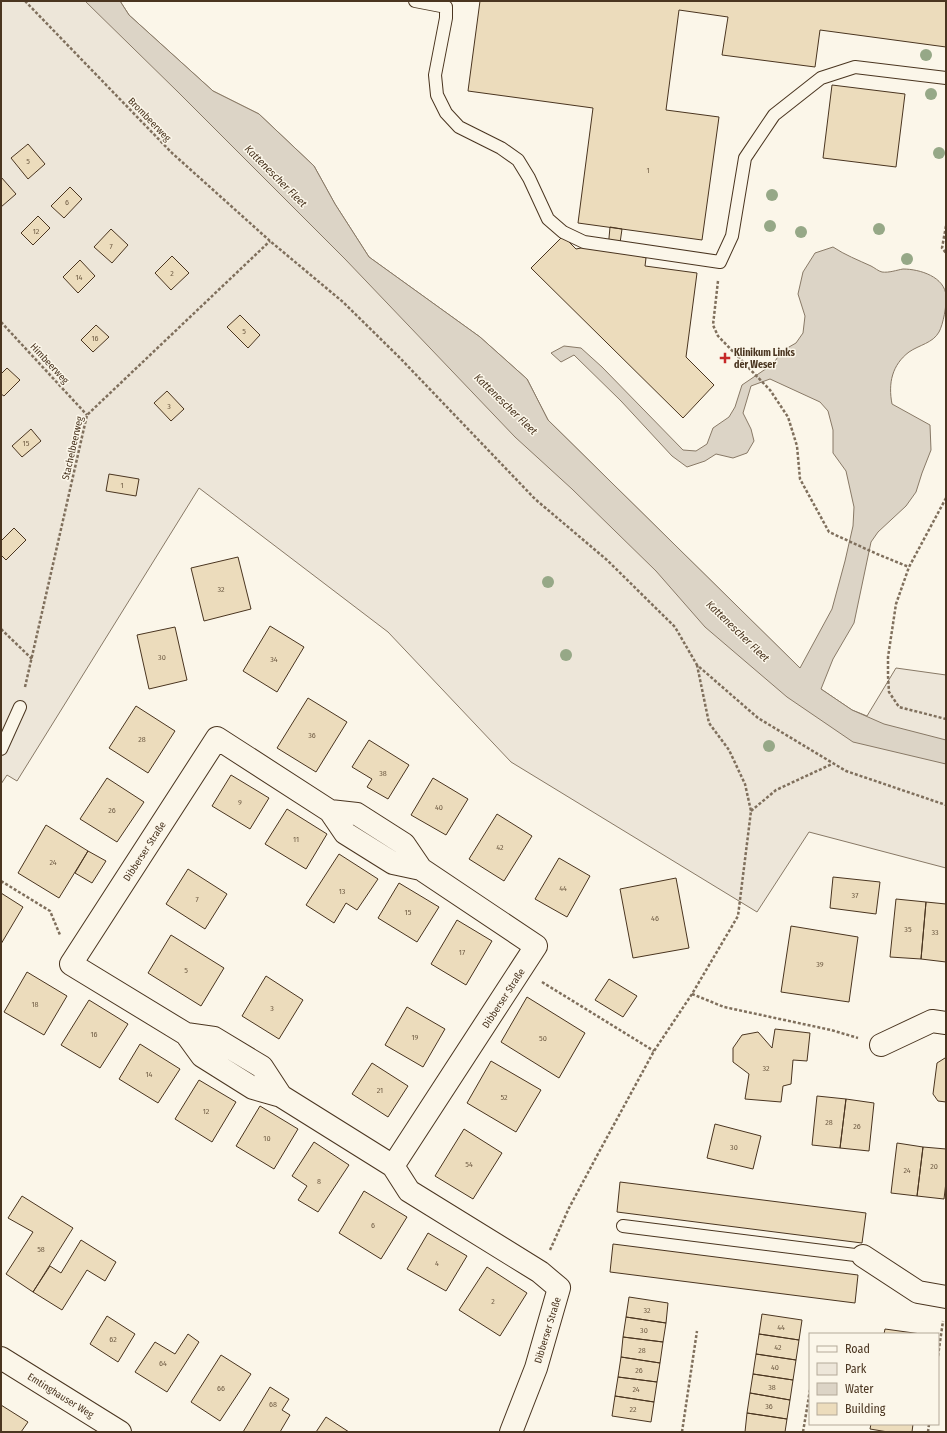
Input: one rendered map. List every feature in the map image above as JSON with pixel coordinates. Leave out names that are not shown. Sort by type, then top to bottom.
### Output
[{"type":"street","name":"Dibberser Straße","points":[[393,1166],[536,946],[421,869],[404,844],[357,814],[330,811],[217,738],[71,964],[186,1034],[214,1038],[262,1067],[280,1096],[393,1166],[409,1191],[540,1272],[559,1288],[536,1368],[511,1432]]},
{"type":"street","points":[[881,1045],[932,1021],[946,1023]]},
{"type":"street","points":[[863,1256],[918,1292],[946,1297]]},
{"type":"street","name":"Emtinghauser Weg","points":[[1,1358],[120,1432]]},
{"type":"lane","points":[[415,1],[446,7],[446,18],[435,75],[437,95],[446,113],[459,127],[501,148],[518,160],[529,178],[548,219],[563,232],[584,242],[720,262],[732,236],[745,158],[774,115],[821,78],[856,67],[946,78]]},
{"type":"lane","points":[[1,749],[20,707]]},
{"type":"lane","points":[[623,1226],[863,1256]]},
{"type":"path","name":"Brombeerweg","points":[[25,1],[172,154],[270,241],[343,302],[400,358],[535,499],[607,560],[675,627],[697,665]]},
{"type":"path","points":[[946,226],[942,248],[946,253]]},
{"type":"path","name":"Stachelbeerweg","points":[[20,707],[87,415],[270,241]]},
{"type":"path","points":[[720,262],[713,325],[718,336],[770,390],[788,416],[797,446],[800,479],[828,532],[909,568]]},
{"type":"path","name":"Himbeerweg","points":[[1,322],[87,415]]},
{"type":"path","points":[[946,498],[909,568],[896,604],[888,657],[889,692],[899,707],[946,719]]},
{"type":"path","points":[[1,629],[32,660]]},
{"type":"path","points":[[697,665],[758,718],[846,771],[946,805]]},
{"type":"path","points":[[540,1272],[569,1208],[654,1051],[692,994],[738,916],[751,811],[745,784],[729,750],[709,723],[697,665]]},
{"type":"path","points":[[751,811],[776,790],[832,763]]},
{"type":"path","points":[[1,881],[50,912],[71,964]]},
{"type":"path","points":[[521,970],[654,1051]]},
{"type":"path","points":[[692,994],[724,1007],[831,1030],[881,1045]]},
{"type":"path","points":[[939,1349],[946,1297]]},
{"type":"path","points":[[682,1432],[697,1331]]},
{"type":"path","points":[[803,1432],[809,1396]]},
{"type":"green space","points":[[1,1],[120,1],[129,15],[213,91],[259,114],[314,166],[335,204],[369,257],[480,337],[527,379],[548,420],[821,689],[852,710],[867,716],[896,668],[946,675],[946,868],[809,832],[757,912],[511,762],[388,632],[199,488],[17,781],[7,775],[1,784]]},
{"type":"water","name":"Kattenescher Fleet","points":[[85,1],[120,1],[129,15],[213,91],[259,114],[314,166],[335,204],[369,257],[480,337],[527,379],[548,420],[800,668],[832,609],[853,526],[854,507],[846,471],[833,453],[833,430],[828,411],[820,402],[770,379],[751,386],[743,413],[751,429],[754,441],[747,453],[733,458],[716,454],[705,461],[687,467],[672,456],[621,401],[574,355],[561,362],[551,353],[564,346],[581,348],[602,367],[683,450],[696,451],[707,444],[713,428],[729,417],[735,407],[742,385],[773,364],[782,351],[796,343],[803,333],[805,316],[798,294],[803,272],[815,253],[833,247],[882,272],[910,269],[930,275],[936,279],[945,289],[946,296],[943,320],[939,332],[933,339],[909,352],[903,357],[895,369],[891,382],[892,404],[930,425],[931,450],[916,492],[906,506],[878,532],[871,542],[854,623],[833,659],[821,689],[852,710],[884,724],[946,740],[946,764],[853,742],[787,697],[705,627],[656,571],[572,489],[515,437],[345,259]]},
{"type":"building","points":[[480,1],[946,1],[946,47],[820,30],[815,67],[722,55],[728,17],[679,10],[666,110],[719,117],[702,240],[578,223],[593,108],[468,91]]},
{"type":"building","points":[[832,85],[905,94],[896,167],[823,158]]},
{"type":"building","points":[[28,144],[45,164],[28,179],[11,158]]},
{"type":"building","points":[[1,177],[16,194],[1,207]]},
{"type":"building","points":[[70,187],[82,199],[64,218],[51,206]]},
{"type":"building","points":[[38,216],[50,228],[33,245],[21,233]]},
{"type":"building","points":[[610,227],[622,229],[619,250],[608,249]]},
{"type":"building","points":[[111,229],[128,245],[112,263],[94,247]]},
{"type":"building","points":[[563,236],[576,249],[586,247],[631,253],[646,258],[645,266],[697,273],[686,357],[714,385],[683,418],[531,268]]},
{"type":"building","points":[[172,256],[189,273],[171,290],[155,273]]},
{"type":"building","points":[[80,260],[95,276],[78,293],[63,277]]},
{"type":"building","points":[[240,315],[260,335],[248,348],[227,327]]},
{"type":"building","points":[[96,325],[109,337],[93,352],[81,340]]},
{"type":"building","points":[[7,368],[20,380],[4,396],[1,394],[1,374]]},
{"type":"building","points":[[167,391],[184,409],[171,421],[154,403]]},
{"type":"building","points":[[31,429],[41,441],[22,457],[12,446]]},
{"type":"building","points":[[109,474],[139,479],[136,496],[106,491]]},
{"type":"building","points":[[14,528],[26,540],[6,560],[1,555],[1,541]]},
{"type":"building","points":[[238,557],[251,609],[204,621],[191,568]]},
{"type":"building","points":[[270,626],[304,647],[277,692],[243,671]]},
{"type":"building","points":[[175,627],[187,680],[149,689],[137,635]]},
{"type":"building","points":[[308,698],[347,722],[316,772],[277,748]]},
{"type":"building","points":[[136,706],[175,731],[148,773],[109,748]]},
{"type":"building","points":[[369,740],[409,765],[388,799],[367,787],[372,779],[352,767]]},
{"type":"building","points":[[231,775],[269,798],[250,829],[212,806]]},
{"type":"building","points":[[107,778],[144,802],[117,842],[80,819]]},
{"type":"building","points":[[433,778],[468,799],[446,835],[411,815]]},
{"type":"building","points":[[287,809],[327,834],[306,869],[265,844]]},
{"type":"building","points":[[497,814],[532,836],[504,881],[469,859]]},
{"type":"building","points":[[46,825],[88,851],[59,898],[18,873]]},
{"type":"building","points":[[88,851],[106,861],[92,883],[75,873]]},
{"type":"building","points":[[339,854],[378,879],[357,910],[346,903],[334,923],[306,905]]},
{"type":"building","points":[[559,858],[590,876],[567,917],[535,899]]},
{"type":"building","points":[[188,869],[227,894],[205,929],[166,904]]},
{"type":"building","points":[[833,877],[880,882],[876,914],[830,908]]},
{"type":"building","points":[[676,878],[689,948],[633,958],[620,889]]},
{"type":"building","points":[[399,883],[439,907],[417,942],[378,918]]},
{"type":"building","points":[[1,893],[23,907],[1,944]]},
{"type":"building","points":[[896,899],[926,902],[921,959],[890,957]]},
{"type":"building","points":[[926,902],[946,904],[946,962],[921,959]]},
{"type":"building","points":[[457,920],[492,941],[466,985],[431,964]]},
{"type":"building","points":[[791,926],[858,937],[849,1002],[781,992]]},
{"type":"building","points":[[171,935],[224,968],[201,1006],[148,973]]},
{"type":"building","points":[[27,972],[67,996],[44,1035],[4,1012]]},
{"type":"building","points":[[266,976],[303,1000],[279,1039],[242,1016]]},
{"type":"building","points":[[609,979],[637,996],[623,1017],[595,1000]]},
{"type":"building","points":[[527,997],[585,1033],[559,1078],[501,1042]]},
{"type":"building","points":[[89,1000],[128,1024],[100,1068],[61,1045]]},
{"type":"building","points":[[407,1007],[445,1029],[423,1067],[385,1045]]},
{"type":"building","points":[[775,1029],[810,1033],[807,1061],[793,1060],[791,1084],[783,1086],[781,1102],[745,1099],[749,1074],[733,1062],[733,1048],[742,1035],[758,1032],[772,1048]]},
{"type":"building","points":[[140,1044],[180,1069],[158,1103],[119,1079]]},
{"type":"building","points":[[945,1058],[946,1102],[938,1101],[933,1094],[937,1063]]},
{"type":"building","points":[[491,1061],[541,1090],[516,1132],[467,1103]]},
{"type":"building","points":[[372,1063],[408,1086],[388,1117],[352,1094]]},
{"type":"building","points":[[199,1080],[236,1102],[212,1142],[175,1119]]},
{"type":"building","points":[[817,1096],[846,1099],[840,1148],[812,1145]]},
{"type":"building","points":[[846,1099],[874,1103],[869,1151],[840,1148]]},
{"type":"building","points":[[260,1106],[298,1129],[274,1169],[236,1146]]},
{"type":"building","points":[[715,1124],[761,1136],[753,1169],[707,1158]]},
{"type":"building","points":[[464,1129],[502,1153],[473,1199],[435,1176]]},
{"type":"building","points":[[314,1142],[349,1165],[318,1212],[298,1200],[307,1186],[292,1176]]},
{"type":"building","points":[[897,1143],[923,1147],[917,1196],[891,1193]]},
{"type":"building","points":[[923,1147],[946,1149],[946,1182],[944,1199],[917,1196]]},
{"type":"building","points":[[620,1182],[866,1213],[862,1243],[617,1212]]},
{"type":"building","points":[[364,1191],[407,1217],[381,1259],[339,1233]]},
{"type":"building","points":[[22,1196],[73,1228],[33,1292],[6,1274],[33,1232],[8,1218]]},
{"type":"building","points":[[428,1233],[467,1256],[446,1291],[407,1269]]},
{"type":"building","points":[[81,1240],[116,1262],[105,1281],[87,1270],[62,1310],[33,1292],[50,1266],[61,1273]]},
{"type":"building","points":[[613,1244],[858,1275],[855,1303],[610,1272]]},
{"type":"building","points":[[487,1267],[527,1293],[500,1336],[459,1310]]},
{"type":"building","points":[[629,1297],[668,1303],[666,1323],[626,1317]]},
{"type":"building","points":[[762,1314],[802,1320],[799,1340],[759,1334]]},
{"type":"building","points":[[107,1316],[135,1334],[118,1362],[90,1344]]},
{"type":"building","points":[[626,1317],[666,1323],[663,1342],[623,1337]]},
{"type":"building","points":[[885,1329],[914,1333],[884,1333]]},
{"type":"building","points":[[188,1334],[199,1342],[167,1392],[135,1372],[155,1342],[175,1354]]},
{"type":"building","points":[[759,1334],[799,1340],[796,1360],[756,1354]]},
{"type":"building","points":[[623,1337],[663,1342],[660,1363],[621,1357]]},
{"type":"building","points":[[756,1354],[796,1360],[793,1380],[753,1374]]},
{"type":"building","points":[[221,1355],[251,1374],[220,1421],[191,1402]]},
{"type":"building","points":[[621,1357],[660,1363],[657,1382],[618,1377]]},
{"type":"building","points":[[753,1374],[793,1380],[790,1400],[750,1393]]},
{"type":"building","points":[[618,1377],[657,1382],[654,1402],[615,1396]]},
{"type":"building","points":[[270,1387],[289,1399],[282,1410],[290,1415],[280,1432],[243,1432]]},
{"type":"building","points":[[750,1393],[790,1400],[787,1419],[747,1413]]},
{"type":"building","points":[[615,1396],[654,1402],[651,1422],[612,1416]]},
{"type":"building","points":[[1,1405],[28,1422],[21,1432],[1,1432]]},
{"type":"building","points":[[747,1413],[787,1419],[785,1432],[745,1432]]},
{"type":"building","points":[[326,1417],[349,1432],[316,1432]]},
{"type":"building","points":[[871,1425],[913,1425],[912,1432],[888,1432],[870,1429]]},
{"type":"place","name":"Klinikum Links der Weser","points":[[725,358]]}]
